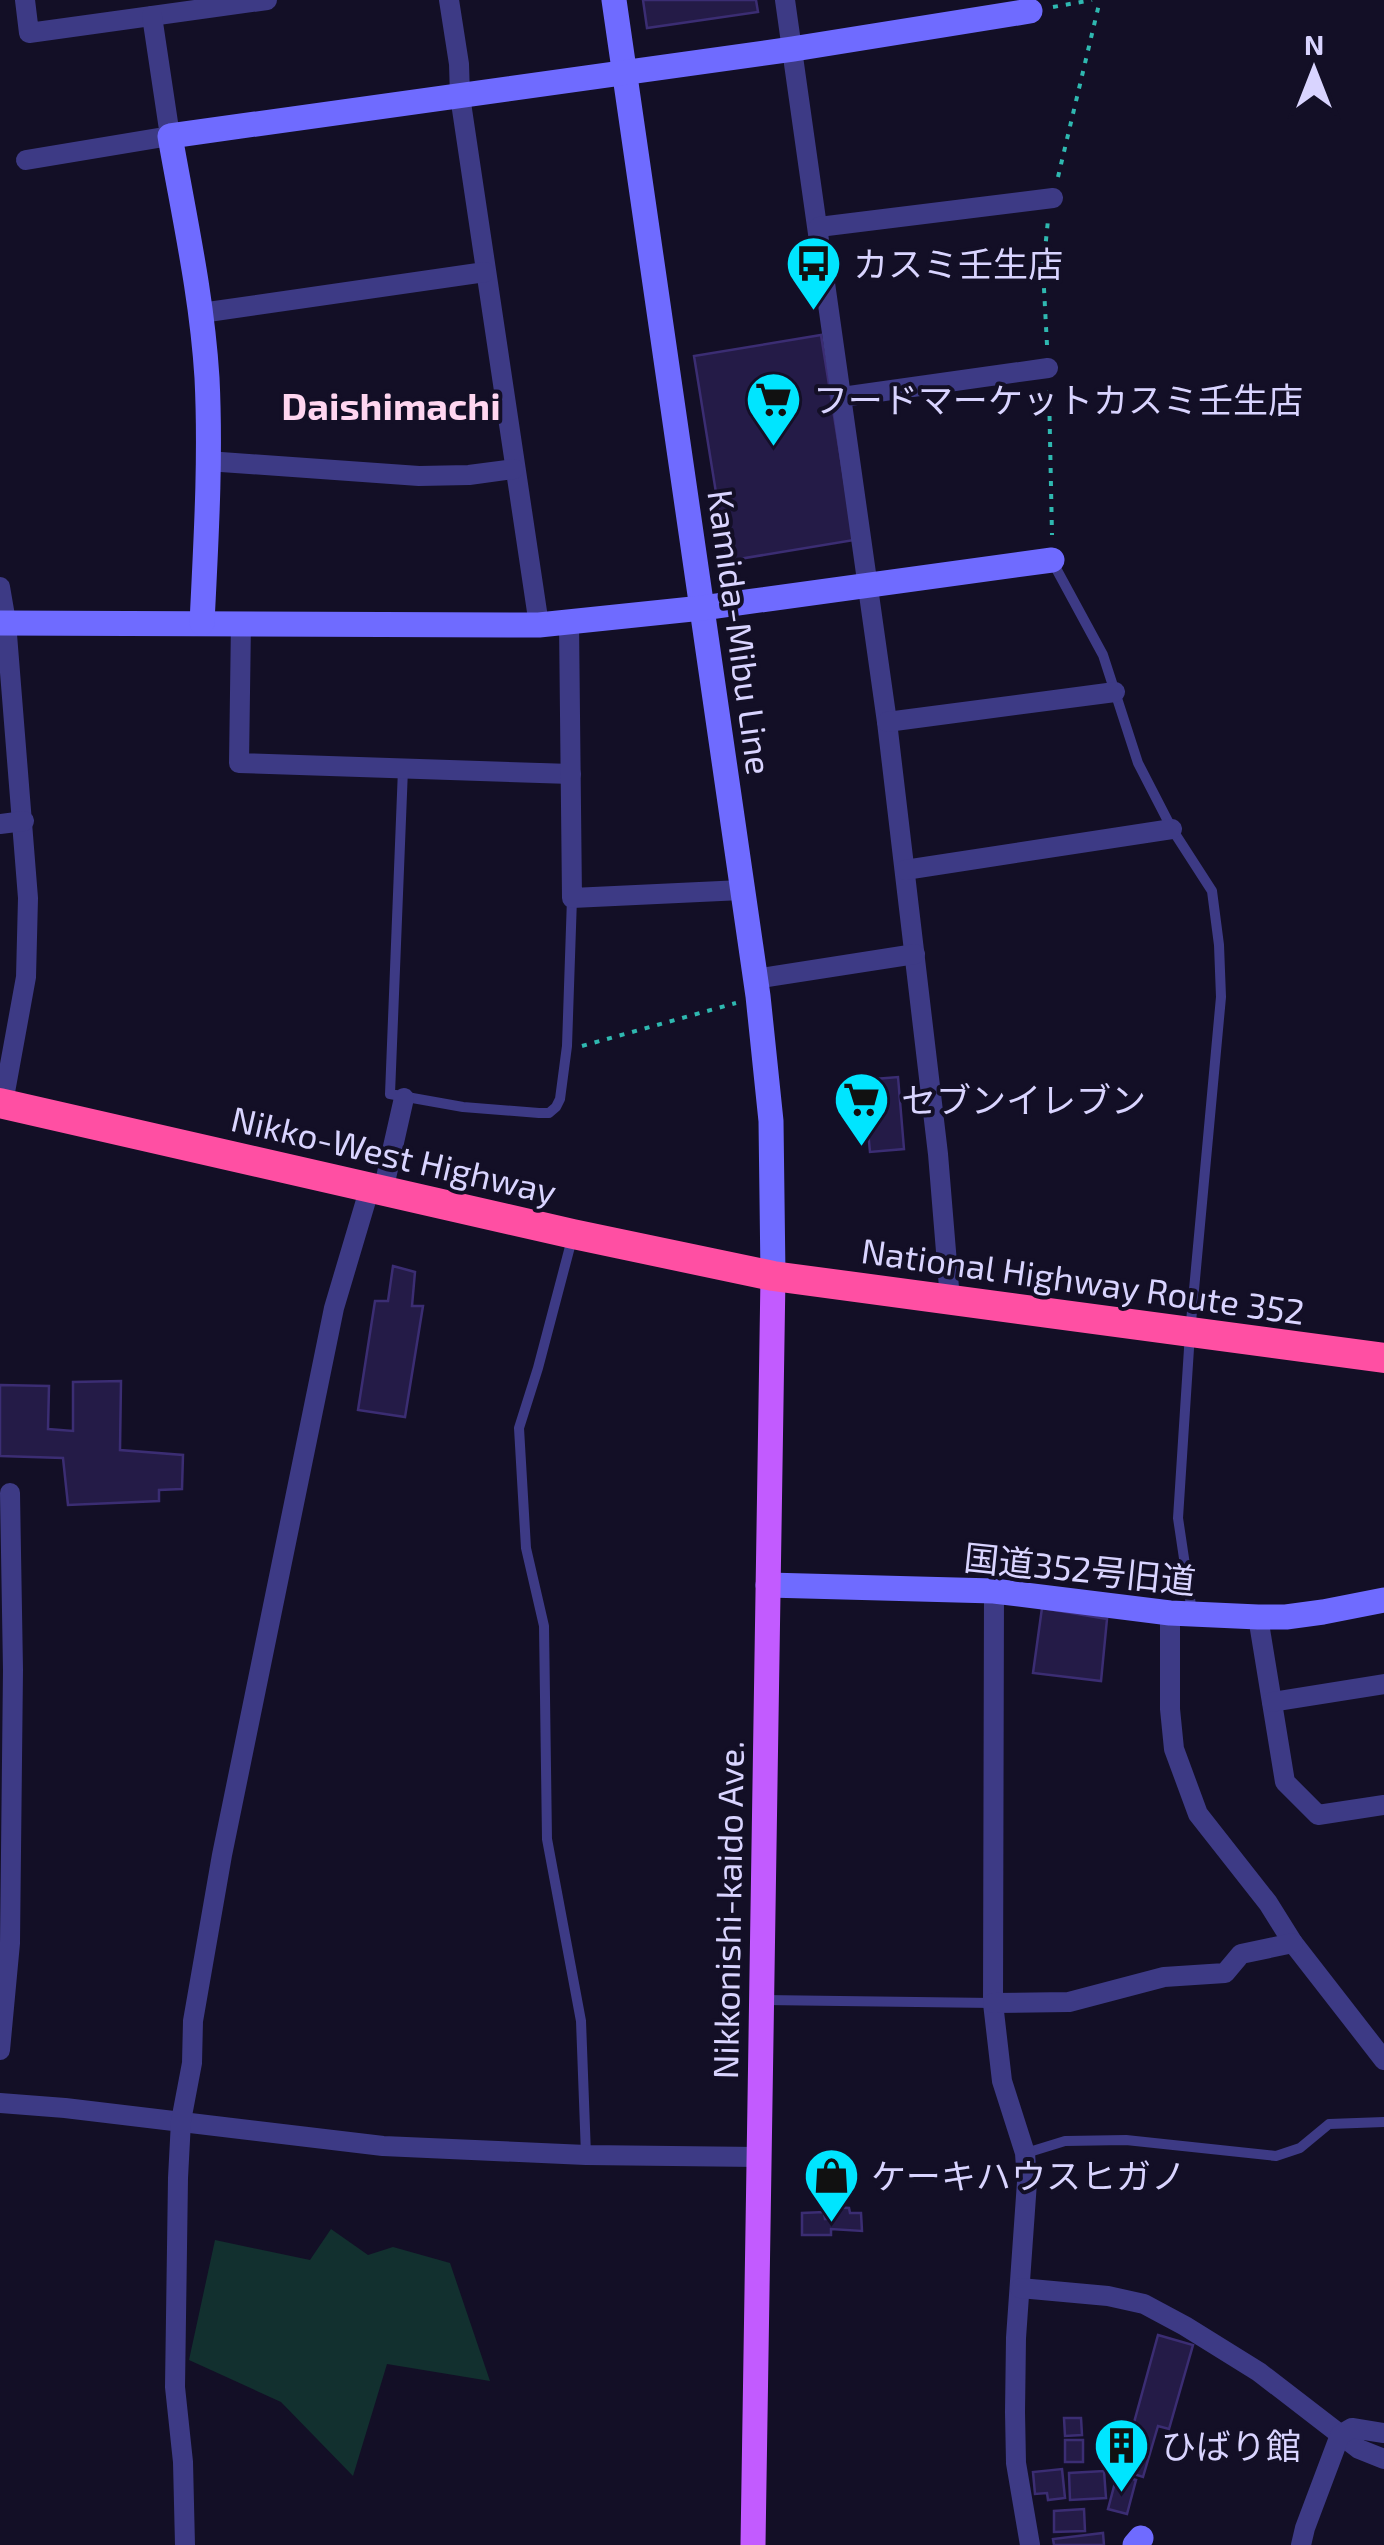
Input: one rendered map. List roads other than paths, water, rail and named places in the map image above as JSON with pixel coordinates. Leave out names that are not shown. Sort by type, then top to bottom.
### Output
[{"type":"highway","name":"Nikko-West Highway","points":[[2,1103],[772,1276]]},
{"type":"highway","name":"National Highway Route 352","points":[[772,1276],[1384,1358]]},
{"type":"main road","name":"Nikkonishi-kaido Ave.","points":[[753,2545],[772,1276]]},
{"type":"street","points":[[25,0],[30,33],[267,0]]},
{"type":"street","points":[[449,0],[539,625]]},
{"type":"street","name":"Kamida-Mibu Line","points":[[614,0],[757,988],[771,1121],[772,1276]]},
{"type":"street","points":[[785,0],[887,722],[938,1154],[950,1300]]},
{"type":"street","points":[[26,160],[170,136],[793,49],[1028,6]]},
{"type":"street","points":[[152,16],[201,313],[207,379],[202,622]]},
{"type":"street","points":[[818,227],[1053,198]]},
{"type":"street","points":[[201,313],[486,272]]},
{"type":"street","points":[[842,397],[1048,368]]},
{"type":"street","points":[[208,462],[418,476],[469,476],[514,469]]},
{"type":"street","points":[[3,622],[539,625],[702,608],[1052,560]]},
{"type":"street","points":[[0,586],[28,898],[26,977],[2,1103]]},
{"type":"street","points":[[241,622],[239,763],[570,774]]},
{"type":"street","points":[[570,622],[572,898],[742,890]]},
{"type":"street","points":[[887,722],[1115,692]]},
{"type":"street","points":[[0,824],[24,821]]},
{"type":"street","points":[[905,870],[1172,828]]},
{"type":"street","points":[[757,988],[915,954]]},
{"type":"street","points":[[185,2545],[183,2462],[175,2388],[178,2178],[193,2021],[222,1855],[334,1308],[377,1189],[404,1098]]},
{"type":"street","points":[[0,2050],[13,1670],[10,1493]]},
{"type":"street","name":"国道352号旧道","points":[[768,1586],[994,1591],[1181,1614],[1258,1617],[1323,1612],[1384,1600]]},
{"type":"street","points":[[994,1591],[993,2003],[1002,2081],[1025,2154],[1014,2412],[1016,2463],[1030,2545]]},
{"type":"street","points":[[1181,1614],[1170,1709],[1174,1749],[1198,1814],[1384,2060]]},
{"type":"street","points":[[1258,1617],[1284,1782],[1318,1815],[1384,1805]]},
{"type":"street","points":[[1272,1702],[1384,1684]]},
{"type":"street","points":[[993,2003],[1069,2002],[1164,1977],[1224,1973],[1241,1954],[1293,1943]]},
{"type":"street","points":[[0,2103],[383,2146],[586,2155],[758,2157]]},
{"type":"street","points":[[1020,2288],[1108,2296],[1144,2304],[1258,2372],[1359,2449],[1384,2459]]},
{"type":"street","points":[[1301,2545],[1340,2435],[1352,2428],[1384,2433]]},
{"type":"lane","points":[[1052,560],[1103,655],[1138,762],[1172,828],[1212,892],[1219,945],[1222,997],[1190,1333],[1178,1518],[1181,1614]]},
{"type":"lane","points":[[403,769],[390,1094],[463,1107],[549,1112],[556,1107],[567,1046],[572,898]]},
{"type":"lane","points":[[573,1234],[520,1428],[526,1548],[544,1626],[547,1839],[581,2022],[586,2155]]},
{"type":"lane","points":[[761,2000],[993,2003]]},
{"type":"lane","points":[[1025,2154],[1065,2141],[1126,2140],[1276,2156],[1300,2148],[1329,2124],[1384,2122]]},
{"type":"place","name":"カスミ壬生店","points":[[814,312]]},
{"type":"place","name":"フードマーケットカスミ壬生店","points":[[774,448]]},
{"type":"place","name":"セブンイレブン","points":[[862,1148]]},
{"type":"place","name":"ケーキハウスヒガノ","points":[[832,2224]]},
{"type":"place","name":"ひばり館","points":[[1122,2494]]},
{"type":"district","name":"Daishimachi","points":[[391,405]]}]
